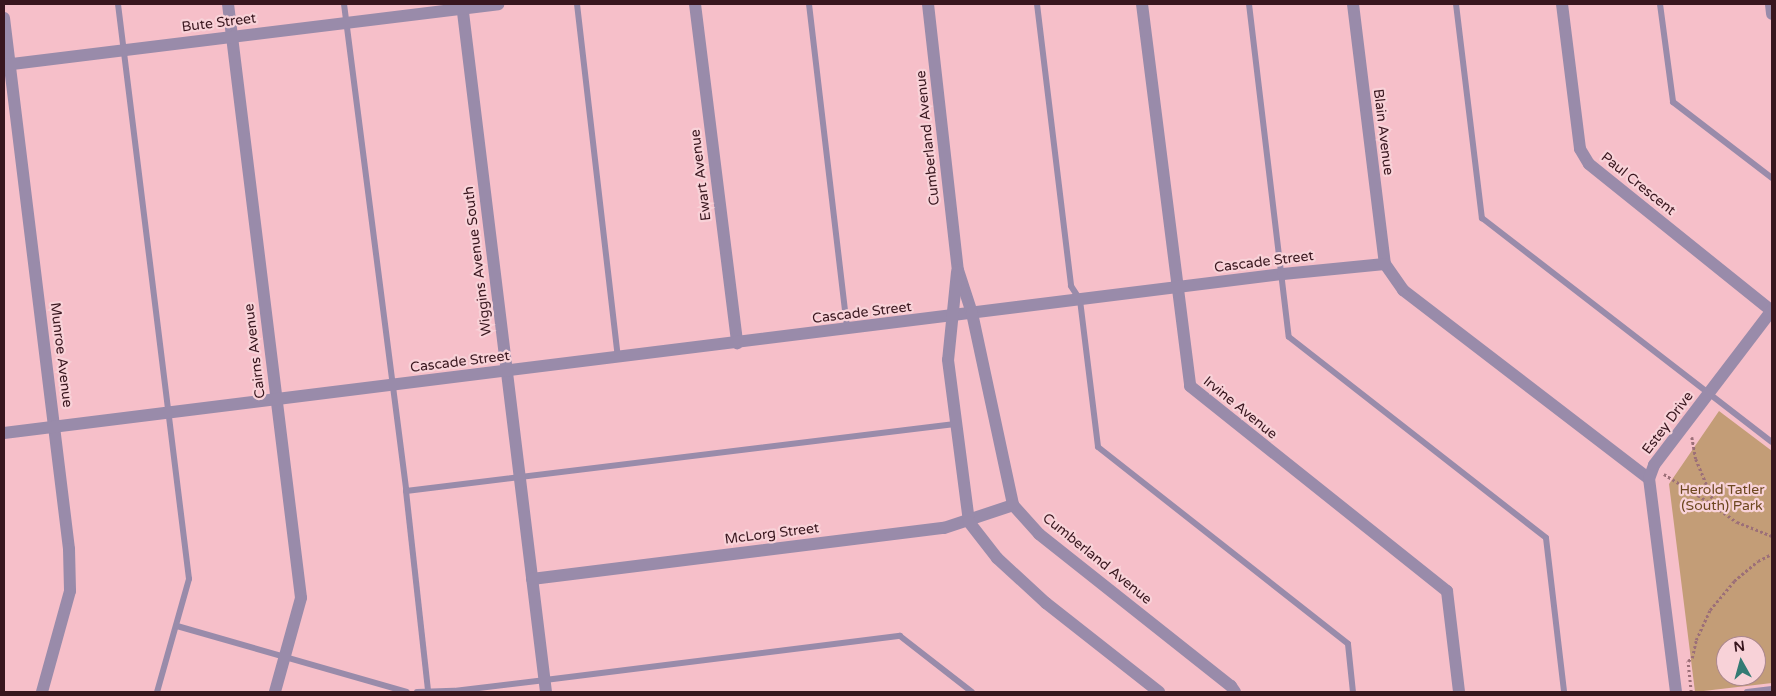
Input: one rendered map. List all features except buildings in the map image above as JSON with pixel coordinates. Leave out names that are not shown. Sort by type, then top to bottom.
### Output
[{"type":"street","name":"Cairns Avenue","points":[[228,4],[301,598],[276,692]]},
{"type":"street","name":"Bute Street","points":[[6,65],[463,6],[498,4]]},
{"type":"street","name":"Ewart Avenue","points":[[695,4],[737,343]]},
{"type":"street","name":"Cumberland Avenue","points":[[928,4],[958,270],[972,313],[1013,505],[1039,534],[1231,686],[1235,692]]},
{"type":"street","name":"Irvine Avenue","points":[[1142,4],[1190,386],[1447,591],[1459,692]]},
{"type":"street","name":"Blain Avenue","points":[[1352,4],[1385,264]]},
{"type":"street","name":"Paul Crescent","points":[[1562,4],[1580,148],[1589,164],[1772,310]]},
{"type":"street","points":[[1771,4],[1772,14]]},
{"type":"street","name":"Wiggins Avenue South","points":[[463,6],[545,686]]},
{"type":"street","name":"Munroe Avenue","points":[[4,18],[6,65],[55,426],[68,549],[70,591],[42,692]]},
{"type":"street","name":"Cascade Street","points":[[4,433],[506,372],[618,356],[847,330],[1283,274],[1385,264]]},
{"type":"street","points":[[1385,264],[1403,290],[1649,479]]},
{"type":"street","name":"Cumberland Avenue","points":[[958,270],[951,316],[948,360],[969,522],[997,558],[1046,603],[1158,692]]},
{"type":"street","name":"Estey Drive","points":[[1676,692],[1649,479],[1654,465],[1772,310]]},
{"type":"street","name":"McLorg Street","points":[[532,579],[944,528],[969,522],[1013,505]]},
{"type":"lane","points":[[118,4],[189,579],[157,692]]},
{"type":"lane","points":[[344,4],[391,386],[406,491],[428,691]]},
{"type":"lane","points":[[577,4],[618,356]]},
{"type":"lane","points":[[809,4],[847,330]]},
{"type":"lane","points":[[1037,4],[1071,286],[1080,300],[1098,447],[1348,644],[1354,692]]},
{"type":"lane","points":[[1249,4],[1283,274],[1289,337],[1546,538],[1564,692]]},
{"type":"lane","points":[[1456,4],[1482,218],[1772,442]]},
{"type":"lane","points":[[1660,4],[1673,102],[1772,178]]},
{"type":"lane","points":[[406,491],[955,424]]},
{"type":"lane","points":[[177,626],[285,659],[407,692]]},
{"type":"lane","points":[[417,692],[545,686],[900,636],[972,692]]},
{"type":"lane","points":[[1747,692],[1772,689]]},
{"type":"path","points":[[1693,438],[1696,459],[1716,507]]},
{"type":"path","points":[[1654,465],[1695,496],[1716,507],[1737,522],[1772,536]]},
{"type":"path","points":[[1692,692],[1688,661],[1692,658],[1696,640],[1710,610],[1734,581],[1758,561],[1772,554]]},
{"type":"green space","name":"Herold Tatler (South) Park","points":[[1719,411],[1772,451],[1772,683],[1766,684],[1766,636],[1716,636],[1716,686],[1746,686],[1695,692],[1669,484]]}]
